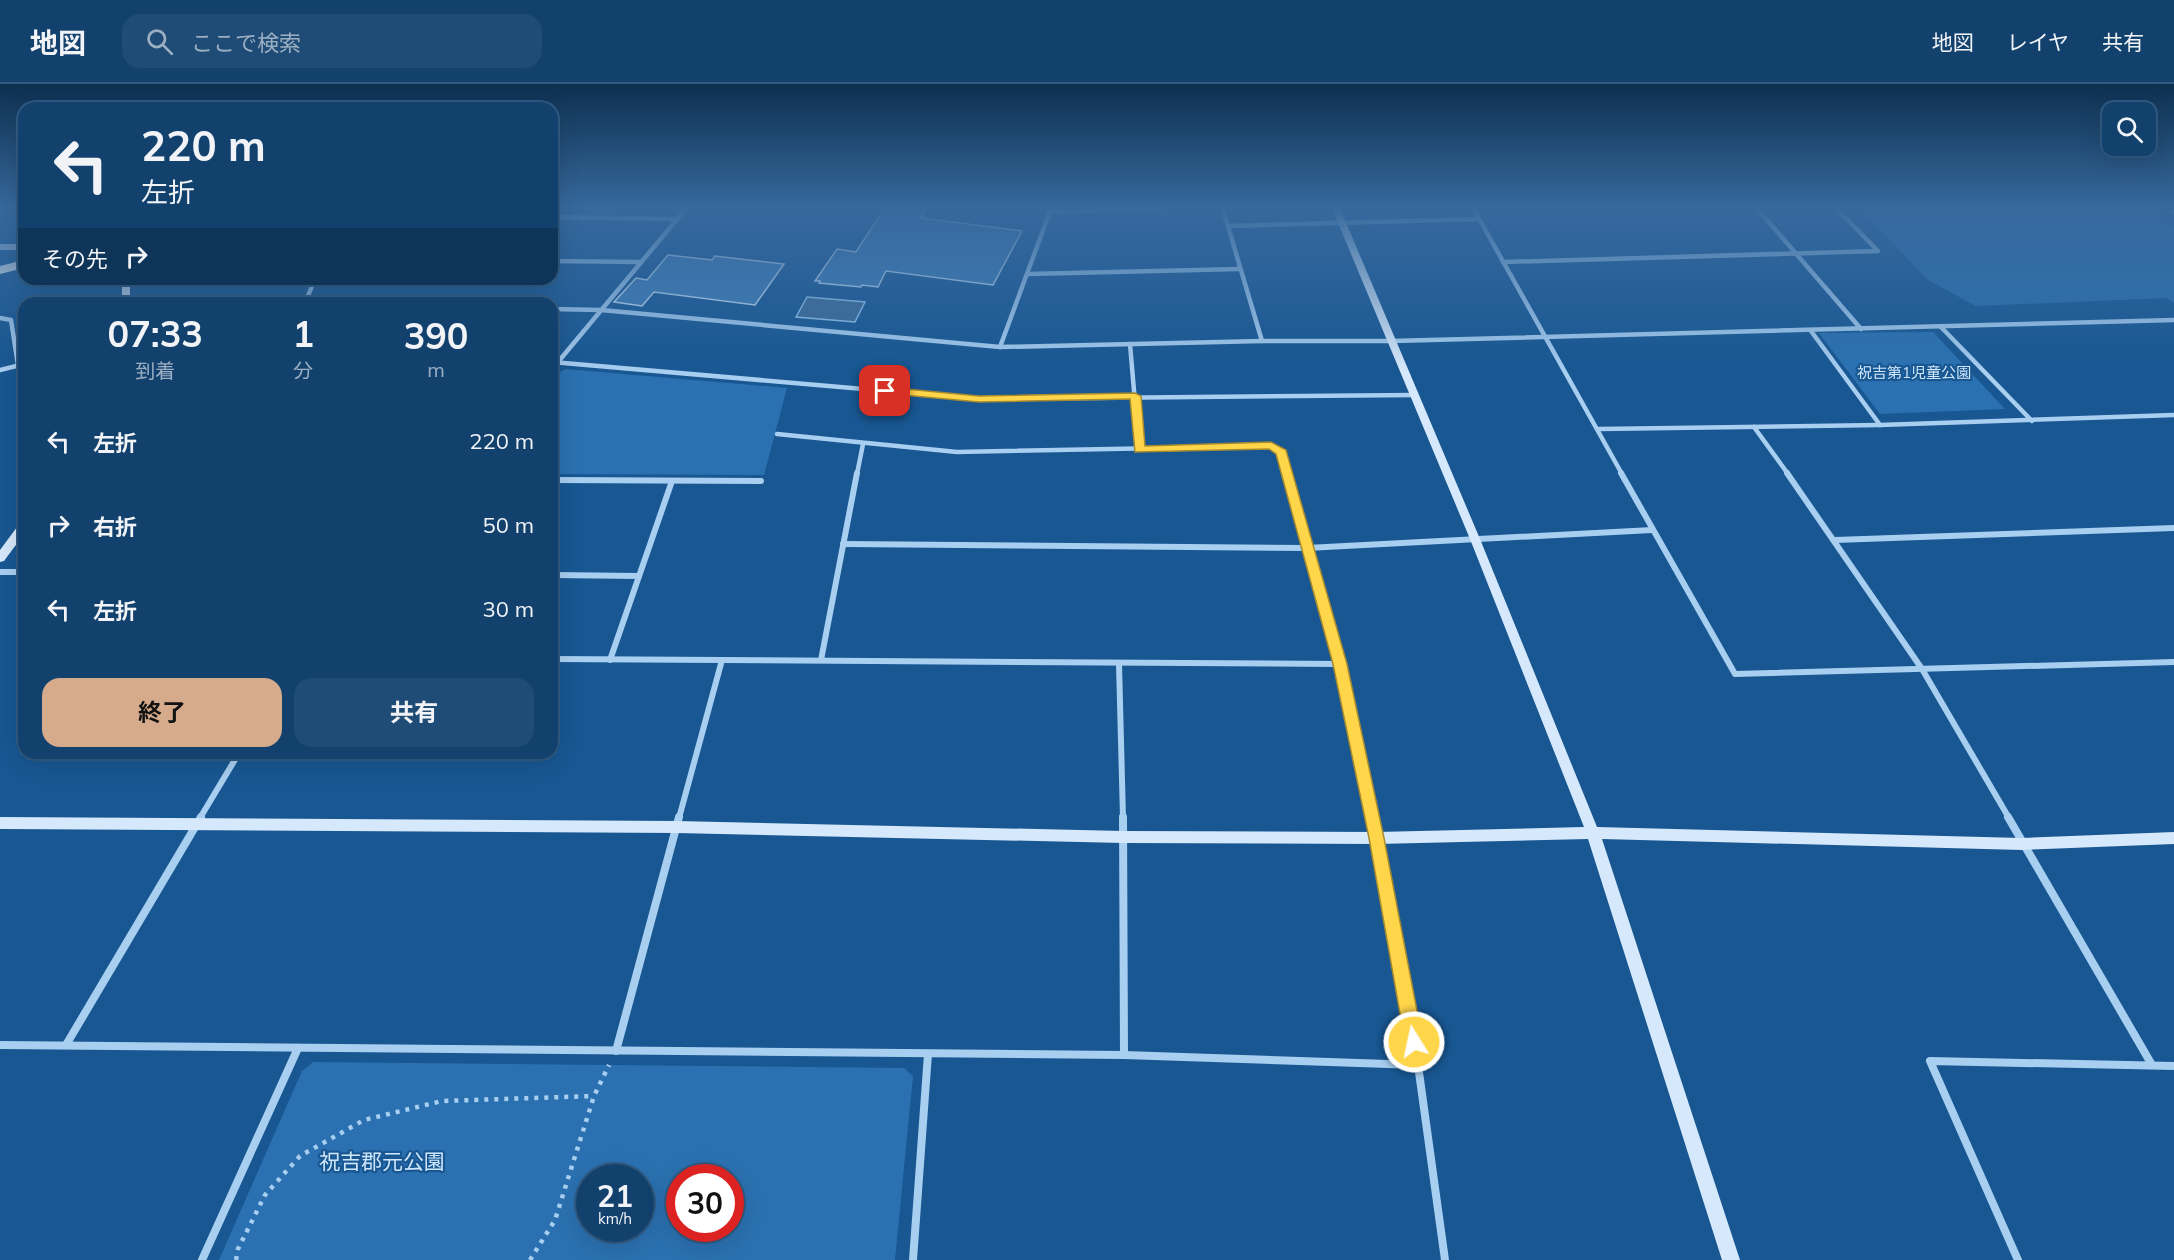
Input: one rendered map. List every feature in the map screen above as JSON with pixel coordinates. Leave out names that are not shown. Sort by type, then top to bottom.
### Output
[{"type":"highway","points":[[0,270],[18,266]]},
{"type":"street","points":[[558,261],[641,262]]},
{"type":"street","points":[[1000,347],[1033,261]]},
{"type":"street","points":[[1237,261],[1262,341]]},
{"type":"street","points":[[1357,261],[1475,539],[1593,833],[1731,1260]]},
{"type":"street","points":[[1544,261],[1503,262],[1735,674],[2174,662]]},
{"type":"street","points":[[1802,261],[1861,329]]},
{"type":"street","points":[[558,359],[641,262]]},
{"type":"street","points":[[1028,274],[1239,269]]},
{"type":"street","points":[[558,309],[601,310],[1000,347],[1262,341],[1391,341],[2174,320]]},
{"type":"street","points":[[0,318],[11,320],[18,351]]},
{"type":"street","points":[[1941,327],[2032,421]]},
{"type":"street","points":[[1811,331],[1880,425]]},
{"type":"street","points":[[1130,344],[1139,449]]},
{"type":"street","points":[[558,362],[979,399],[1415,395]]},
{"type":"street","points":[[0,370],[18,365]]},
{"type":"street","points":[[1599,429],[1880,425],[2174,415]]},
{"type":"street","points":[[1754,427],[1835,540],[1922,669],[2152,1065]]},
{"type":"street","points":[[777,434],[957,452],[1271,446],[1282,452],[1340,664],[1377,838],[1418,1065],[1445,1260]]},
{"type":"street","points":[[820,660],[863,444]]},
{"type":"street","points":[[558,480],[761,481]]},
{"type":"street","points":[[610,660],[672,481]]},
{"type":"street","points":[[1835,540],[2174,528]]},
{"type":"street","points":[[843,544],[1307,548],[1652,530]]},
{"type":"street","points":[[0,558],[18,534]]},
{"type":"street","points":[[0,572],[18,572]]},
{"type":"street","points":[[558,575],[639,576]]},
{"type":"street","points":[[558,659],[1340,664]]},
{"type":"street","points":[[616,1050],[722,660]]},
{"type":"street","points":[[1119,664],[1124,1055]]},
{"type":"street","points":[[66,1045],[236,759]]},
{"type":"street","points":[[0,823],[677,827],[1123,837],[1377,838],[1593,833],[2022,843],[2174,838]]},
{"type":"street","points":[[0,1045],[1124,1055],[1418,1065]]},
{"type":"street","points":[[202,1260],[298,1048]]},
{"type":"street","points":[[913,1260],[928,1054]]},
{"type":"street","points":[[2018,1260],[1930,1061],[2174,1065]]},
{"type":"path","points":[[530,1260],[555,1220],[594,1096],[616,1050]]},
{"type":"path","points":[[236,1260],[238,1249],[266,1195],[300,1156],[364,1120],[442,1101],[594,1096]]},
{"type":"green space","points":[[1910,261],[2174,261],[2174,303],[2166,298],[1976,306],[1928,280]]},
{"type":"green space","name":"祝吉第1児童公園","points":[[1933,332],[2005,409],[1880,414],[1819,333]]},
{"type":"green space","points":[[565,369],[787,388],[764,475],[558,474],[558,374]]},
{"type":"green space","name":"祝吉郡元公園","points":[[313,1062],[904,1068],[913,1076],[895,1260],[219,1260],[302,1071]]},
{"type":"shaded area","points":[[807,297],[865,302],[855,322],[796,317]]},
{"type":"building","points":[[663,261],[757,261],[784,264],[755,305],[654,292],[642,306],[614,302],[636,278],[647,280]]},
{"type":"building","points":[[829,261],[1006,261],[993,285],[886,271],[878,287],[815,281]]},
{"type":"route","points":[[885,391],[979,399],[1135,396],[1139,449],[1271,446],[1282,452],[1340,664],[1377,838],[1414,1042]]}]
